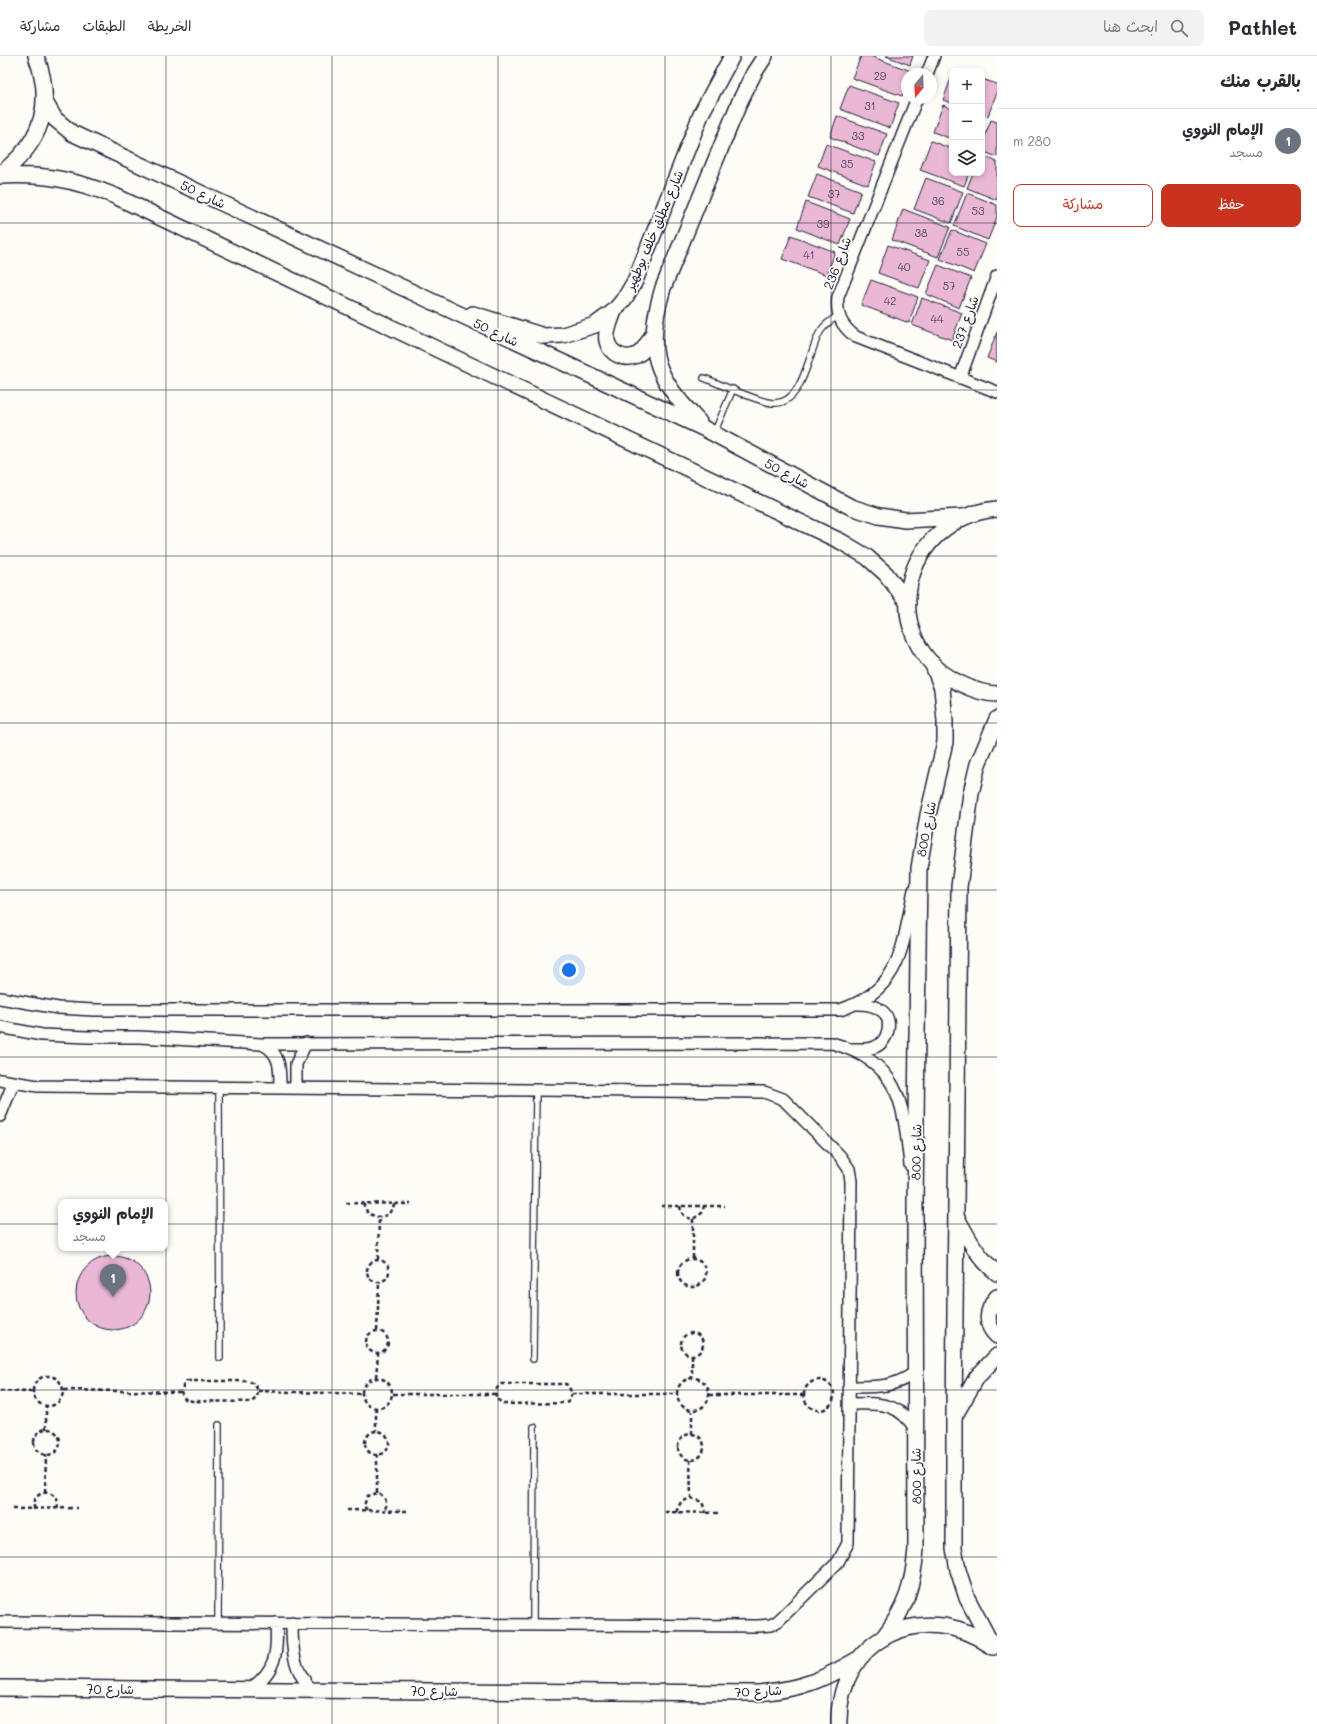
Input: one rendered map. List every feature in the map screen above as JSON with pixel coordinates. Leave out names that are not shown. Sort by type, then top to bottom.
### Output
[{"type":"main road","points":[[0,175],[16,163],[31,145],[41,125],[45,102],[44,74],[36,56]]},
{"type":"main road","name":"شارع مطلق خلف بوطهير","points":[[429,301],[500,321],[544,336],[563,335],[595,325],[614,311],[625,298],[635,281],[702,112],[732,56]]},
{"type":"main road","points":[[709,431],[668,388],[657,362],[654,333],[656,311],[666,281],[740,101],[754,72],[765,56]]},
{"type":"main road","name":"شارع 50","points":[[45,102],[55,119],[72,133],[709,431],[851,507],[880,516],[905,520],[962,517]]},
{"type":"main road","points":[[0,175],[57,177],[87,184],[115,196],[842,542],[867,557],[886,574],[908,603]]},
{"type":"main road","points":[[614,311],[607,332],[607,341],[611,350],[618,356],[628,357],[637,355],[644,349],[654,333]]},
{"type":"main road","points":[[997,509],[982,510],[962,517],[949,524],[937,534],[922,552],[912,573],[908,603],[911,625],[919,645],[932,663],[949,678],[970,689],[997,694]]},
{"type":"main road","name":"شارع 800","points":[[883,1638],[897,1619],[908,1597],[914,1576],[916,1534],[915,1206],[919,868],[928,815],[945,742],[946,721],[942,688],[932,663]]},
{"type":"main road","points":[[995,1649],[967,1598],[958,1570],[954,1548],[954,1418],[959,887],[971,793],[978,764],[997,719]]},
{"type":"main road","points":[[956,1216],[971,1245],[997,1273]]},
{"type":"main road","points":[[997,1297],[992,1303],[988,1316],[991,1329],[997,1336]]},
{"type":"main road","points":[[954,1418],[977,1377],[997,1356]]},
{"type":"main road","points":[[839,1724],[840,1705],[845,1683],[860,1658],[883,1638],[901,1630],[920,1625],[939,1625],[965,1630],[977,1636],[995,1649]]},
{"type":"main road","name":"شارع 70","points":[[0,1688],[758,1693],[798,1688],[835,1673],[860,1658]]},
{"type":"street","points":[[929,68],[934,56]]},
{"type":"street","name":"شارع 236","points":[[838,316],[838,297],[915,104]]},
{"type":"street","name":"شارع 237","points":[[960,378],[997,276]]},
{"type":"street","points":[[838,316],[842,324],[856,337],[997,392]]},
{"type":"street","points":[[858,1004],[880,986],[899,960],[919,868]]},
{"type":"street","points":[[0,998],[58,1008],[94,1010],[823,1011],[840,1010],[858,1004],[868,1004],[883,1011],[889,1028],[884,1042],[875,1047],[850,1049]]},
{"type":"street","points":[[0,1027],[42,1035],[139,1037],[261,1044],[832,1043],[850,1049],[867,1058],[879,1068],[893,1085],[902,1106],[915,1206]]},
{"type":"street","points":[[296,1088],[296,1064],[306,1043]]},
{"type":"street","points":[[261,1044],[271,1050],[278,1059],[280,1065],[280,1088]]},
{"type":"street","points":[[0,1080],[13,1084],[38,1086],[764,1092],[777,1096],[788,1103],[840,1156],[845,1162],[851,1175],[849,1537],[846,1549],[838,1562],[778,1621],[771,1625],[0,1622]]},
{"type":"street","points":[[0,1116],[13,1084]]},
{"type":"street","points":[[850,1387],[890,1386],[907,1378],[915,1372]]},
{"type":"street","points":[[850,1404],[876,1403],[893,1408],[907,1418],[916,1432]]},
{"type":"street","points":[[250,1689],[266,1675],[275,1657],[278,1647],[276,1623]]},
{"type":"street","points":[[292,1623],[292,1650],[296,1667],[305,1683],[312,1690]]},
{"type":"lane","points":[[704,378],[768,403],[781,403],[787,400],[796,391],[820,331],[828,322],[838,316]]},
{"type":"lane","points":[[709,431],[733,390]]},
{"type":"lane","points":[[219,1088],[220,1358]]},
{"type":"lane","points":[[534,1359],[536,1090]]},
{"type":"lane","points":[[218,1623],[219,1425]]},
{"type":"lane","points":[[533,1624],[534,1427]]},
{"type":"path","points":[[346,1203],[411,1204]]},
{"type":"path","points":[[363,1203],[368,1214],[379,1218],[388,1215],[395,1204]]},
{"type":"path","points":[[661,1206],[725,1206]]},
{"type":"path","points":[[680,1206],[685,1217],[693,1219],[702,1213],[704,1206]]},
{"type":"path","points":[[378,1259],[379,1218]]},
{"type":"path","points":[[693,1219],[693,1259]]},
{"type":"path","points":[[378,1259],[386,1263],[389,1272],[386,1279],[379,1282],[370,1279],[367,1271],[370,1263],[378,1259]]},
{"type":"path","points":[[693,1259],[703,1264],[706,1273],[703,1282],[694,1287],[682,1282],[678,1273],[685,1261],[693,1259]]},
{"type":"path","points":[[377,1331],[379,1282]]},
{"type":"path","points":[[377,1331],[384,1333],[389,1343],[385,1350],[378,1354],[371,1352],[366,1343],[369,1334],[377,1331]]},
{"type":"path","points":[[692,1332],[699,1335],[703,1345],[700,1352],[692,1355],[684,1353],[680,1345],[682,1338],[692,1332]]},
{"type":"path","points":[[376,1377],[378,1354]]},
{"type":"path","points":[[692,1355],[692,1378]]},
{"type":"path","points":[[47,1376],[52,1376],[60,1381],[64,1390],[63,1396],[57,1404],[46,1407],[37,1402],[33,1392],[35,1383],[42,1377],[47,1376]]},
{"type":"path","points":[[376,1377],[388,1382],[393,1394],[389,1403],[380,1408],[376,1408],[366,1403],[362,1394],[364,1384],[376,1377]]},
{"type":"path","points":[[692,1378],[698,1379],[706,1385],[709,1395],[706,1404],[702,1408],[692,1410],[683,1407],[677,1399],[677,1394],[681,1383],[692,1378]]},
{"type":"path","points":[[816,1380],[827,1382],[831,1385],[835,1395],[832,1405],[822,1410],[812,1409],[808,1405],[804,1396],[807,1386],[816,1380]]},
{"type":"path","points":[[187,1381],[249,1381],[255,1385],[258,1392],[257,1396],[251,1402],[192,1401],[185,1399],[181,1392],[187,1381]]},
{"type":"path","points":[[501,1384],[566,1384],[571,1390],[572,1394],[568,1402],[564,1403],[504,1404],[498,1400],[496,1394],[501,1384]]},
{"type":"path","points":[[64,1390],[181,1392]]},
{"type":"path","points":[[0,1391],[33,1392]]},
{"type":"path","points":[[258,1392],[362,1394]]},
{"type":"path","points":[[393,1394],[496,1394]]},
{"type":"path","points":[[572,1394],[677,1394]]},
{"type":"path","points":[[709,1395],[804,1396]]},
{"type":"path","points":[[46,1407],[46,1429]]},
{"type":"path","points":[[376,1408],[376,1430]]},
{"type":"path","points":[[692,1410],[692,1434]]},
{"type":"path","points":[[46,1429],[57,1434],[59,1442],[57,1449],[46,1454]]},
{"type":"path","points":[[46,1429],[36,1434],[34,1441],[36,1449],[46,1454]]},
{"type":"path","points":[[376,1430],[386,1434],[389,1444],[385,1452],[377,1455],[369,1452],[364,1444],[369,1433],[376,1430]]},
{"type":"path","points":[[692,1434],[700,1438],[704,1446],[704,1450],[699,1457],[690,1460],[680,1453],[678,1445],[683,1437],[692,1434]]},
{"type":"path","points":[[45,1492],[46,1454]]},
{"type":"path","points":[[377,1455],[377,1492]]},
{"type":"path","points":[[690,1460],[691,1498]]},
{"type":"path","points":[[34,1509],[34,1500],[40,1493],[45,1492],[50,1493],[57,1499],[58,1509]]},
{"type":"path","points":[[367,1510],[364,1506],[367,1496],[377,1492]]},
{"type":"path","points":[[377,1492],[384,1496],[386,1500],[387,1504],[384,1511]]},
{"type":"path","points":[[676,1512],[681,1502],[691,1498],[702,1502],[706,1513]]},
{"type":"path","points":[[12,1510],[77,1508]]},
{"type":"path","points":[[347,1510],[407,1511]]},
{"type":"path","points":[[665,1512],[721,1513]]},
{"type":"building","points":[[861,56],[870,56],[903,68],[901,68],[901,96],[852,78]]},
{"type":"building","points":[[886,56],[913,56],[910,65]]},
{"type":"building","points":[[985,80],[997,84],[997,92],[988,116],[985,115]]},
{"type":"building","points":[[949,84],[949,102],[943,100]]},
{"type":"building","points":[[849,85],[899,103],[890,128],[840,109]]},
{"type":"building","points":[[943,105],[949,108],[949,138],[933,132]]},
{"type":"building","points":[[837,116],[887,134],[879,156],[830,137]]},
{"type":"building","points":[[991,120],[997,122],[997,157],[985,152],[985,135]]},
{"type":"building","points":[[931,141],[949,148],[949,176],[968,176],[964,186],[920,170]]},
{"type":"building","points":[[826,144],[876,162],[868,185],[818,166]]},
{"type":"building","points":[[985,156],[997,162],[997,200],[967,188],[972,176],[985,176]]},
{"type":"building","points":[[817,174],[861,191],[853,213],[808,197]]},
{"type":"building","points":[[926,178],[963,192],[951,223],[914,209]]},
{"type":"building","points":[[967,193],[997,205],[997,217],[988,240],[954,226]]},
{"type":"building","points":[[806,202],[850,219],[840,245],[797,228]]},
{"type":"building","points":[[903,209],[950,227],[938,257],[892,240]]},
{"type":"building","points":[[952,230],[986,244],[974,273],[940,259]]},
{"type":"building","points":[[791,235],[835,252],[827,275],[782,259]]},
{"type":"building","points":[[888,245],[930,260],[919,288],[878,273]]},
{"type":"building","points":[[938,265],[971,278],[959,308],[926,294]]},
{"type":"building","points":[[871,280],[918,297],[909,323],[861,305]]},
{"type":"building","points":[[922,298],[962,313],[952,340],[912,325]]},
{"type":"building","points":[[997,332],[997,362],[987,358]]},
{"type":"building","points":[[113,1256],[134,1262],[144,1272],[150,1293],[144,1314],[134,1324],[113,1330],[92,1324],[82,1314],[76,1293],[82,1272],[92,1262]]},
{"type":"place","name":"الإمام النووي","points":[[113,1297]]}]
